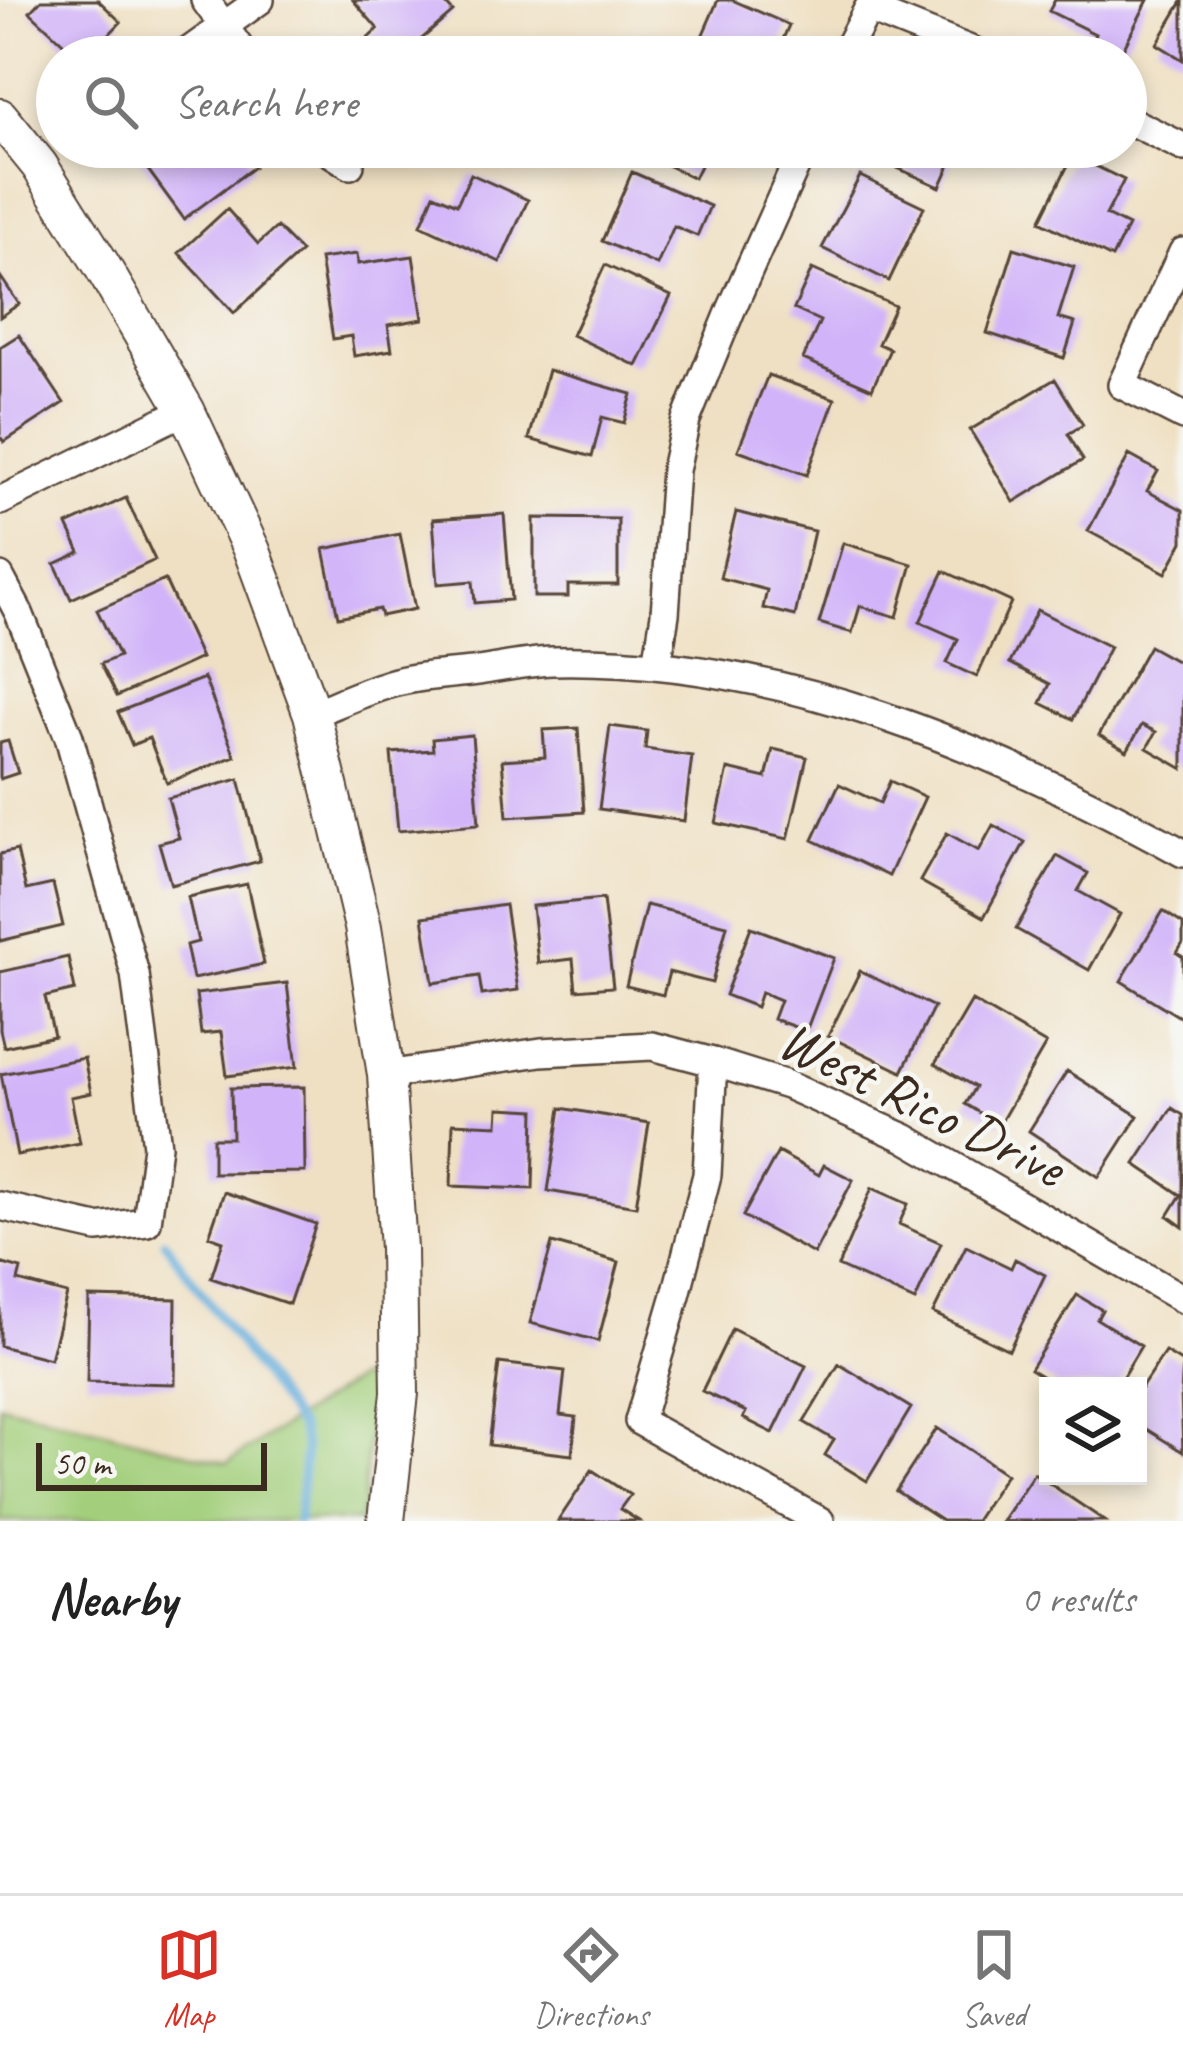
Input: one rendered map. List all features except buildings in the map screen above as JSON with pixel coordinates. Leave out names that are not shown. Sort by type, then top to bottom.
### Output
[{"type":"street","points":[[205,0],[230,36]]},
{"type":"street","points":[[209,36],[260,0]]},
{"type":"street","points":[[854,36],[868,9],[936,36]]},
{"type":"street","points":[[0,117],[36,145]]},
{"type":"street","points":[[1147,129],[1183,147]]},
{"type":"street","points":[[56,168],[101,264],[186,410],[252,551],[312,714],[363,927],[386,1076],[398,1248],[400,1393],[386,1521]]},
{"type":"street","points":[[657,665],[675,470],[686,420],[795,168]]},
{"type":"street","points":[[1183,252],[1122,385],[1183,416]]},
{"type":"street","points":[[0,502],[186,410]]},
{"type":"street","points":[[0,578],[69,737],[108,867],[135,974],[157,1145],[147,1222],[98,1228],[0,1206]]},
{"type":"street","points":[[312,714],[392,682],[549,661],[657,665],[736,676],[917,726],[1092,803],[1183,853]]},
{"type":"street","name":"West Rico Drive","points":[[386,1076],[541,1052],[652,1046],[713,1062],[787,1085],[905,1138],[1183,1299]]},
{"type":"street","points":[[713,1062],[707,1175],[639,1421],[820,1521]]},
{"type":"green space","points":[[357,1379],[373,1380],[361,1521],[0,1521],[0,1404],[227,1463]]},
{"type":"waterway","points":[[164,1241],[300,1428],[305,1449],[298,1521]]}]
